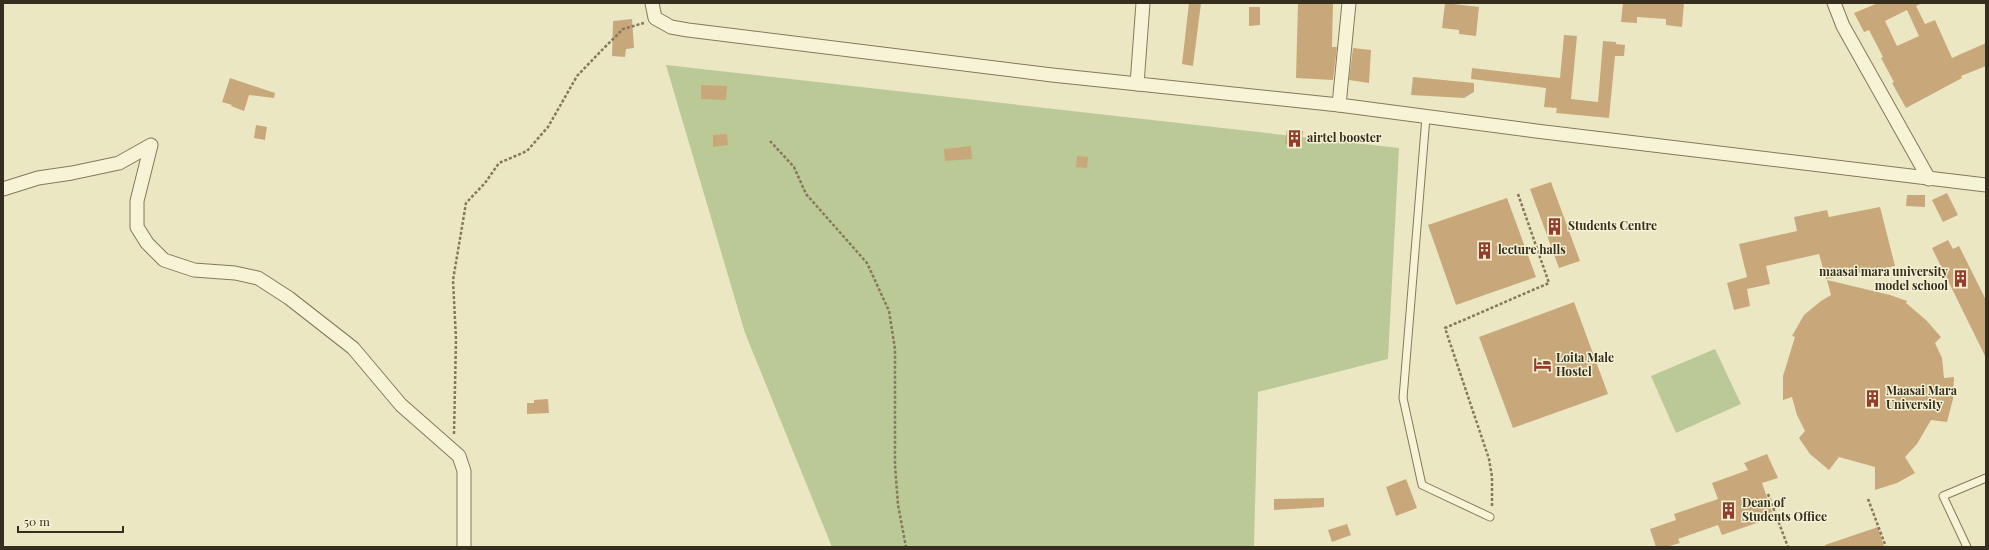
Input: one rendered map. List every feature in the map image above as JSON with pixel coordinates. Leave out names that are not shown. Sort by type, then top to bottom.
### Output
[{"type":"street","points":[[652,3],[655,18],[671,27],[688,30],[1138,84],[1339,105],[1929,179],[1986,184]]},
{"type":"street","points":[[1138,84],[1143,3]]},
{"type":"street","points":[[1339,105],[1349,3]]},
{"type":"street","points":[[1834,3],[1843,26],[1929,179]]},
{"type":"street","points":[[3,189],[38,178],[72,173],[119,163],[151,145],[137,201],[137,227],[147,243],[164,260],[194,270],[235,273],[258,278],[289,298],[353,348],[401,405],[459,456],[464,471],[464,547]]},
{"type":"lane","points":[[1426,117],[1403,398],[1422,485],[1490,517]]},
{"type":"lane","points":[[1967,547],[1943,496],[1986,478]]},
{"type":"path","points":[[459,456],[454,437],[456,339],[453,280],[466,204],[499,163],[527,151],[548,127],[577,76],[623,29],[655,18]]},
{"type":"path","points":[[770,141],[794,167],[806,194],[867,263],[889,311],[895,349],[895,465],[898,505],[906,547]]},
{"type":"path","points":[[1490,517],[1493,498],[1489,459],[1445,328],[1549,283],[1518,194]]},
{"type":"path","points":[[1768,494],[1788,547]]},
{"type":"path","points":[[1868,499],[1886,547]]},
{"type":"green space","points":[[666,65],[1399,148],[1388,359],[1258,392],[1254,547],[832,547],[745,333]]},
{"type":"green space","points":[[1715,349],[1741,404],[1676,433],[1651,376]]},
{"type":"building","points":[[1189,3],[1201,3],[1193,66],[1182,64]]},
{"type":"building","points":[[1298,3],[1333,3],[1332,47],[1337,47],[1333,80],[1296,78]]},
{"type":"building","points":[[1445,3],[1479,7],[1476,36],[1459,34],[1459,30],[1442,28]]},
{"type":"building","points":[[1623,3],[1684,3],[1682,27],[1666,25],[1666,19],[1637,17],[1637,23],[1621,22]]},
{"type":"building","points":[[1878,3],[1922,3],[1916,6],[1925,24],[1935,20],[1952,58],[1986,43],[1986,66],[1961,76],[1962,78],[1906,108],[1892,83],[1894,82],[1881,58],[1883,57],[1869,30],[1864,32],[1854,13]],"holes":[[[1907,10],[1919,36],[1897,46],[1885,21]]]},
{"type":"building","points":[[1249,7],[1260,7],[1260,25],[1249,26]]},
{"type":"building","points":[[632,19],[634,48],[626,49],[625,57],[612,56],[613,21]]},
{"type":"building","points":[[1564,35],[1577,36],[1571,99],[1598,102],[1603,41],[1616,42],[1616,44],[1625,45],[1624,56],[1615,56],[1609,118],[1556,113],[1557,108],[1544,107],[1546,88],[1471,79],[1472,68],[1560,78]]},
{"type":"building","points":[[1353,48],[1371,50],[1369,83],[1349,80]]},
{"type":"building","points":[[1413,77],[1474,83],[1474,92],[1464,98],[1411,95]]},
{"type":"building","points":[[230,78],[275,93],[274,98],[249,95],[244,111],[222,102]]},
{"type":"building","points":[[701,85],[727,86],[726,100],[701,99]]},
{"type":"building","points":[[256,125],[267,127],[265,140],[254,138]]},
{"type":"building","name":"airtel booster","points":[[1287,129],[1303,131],[1301,146],[1285,144]]},
{"type":"building","points":[[727,134],[728,145],[713,147],[713,135]]},
{"type":"building","points":[[971,146],[972,159],[945,161],[944,149]]},
{"type":"building","points":[[1077,156],[1088,157],[1087,168],[1076,167]]},
{"type":"building","name":"Students Centre","points":[[1551,182],[1580,261],[1559,268],[1530,189]]},
{"type":"building","points":[[1947,193],[1958,215],[1943,222],[1932,200]]},
{"type":"building","points":[[1907,195],[1925,195],[1925,207],[1906,206]]},
{"type":"building","points":[[1507,198],[1536,277],[1456,305],[1428,225]]},
{"type":"building","points":[[1880,207],[1895,266],[1826,279],[1819,254],[1766,266],[1770,284],[1747,289],[1750,306],[1734,310],[1727,283],[1747,277],[1739,244],[1797,231],[1794,217],[1827,210],[1829,217]]},
{"type":"building","name":"maasai mara university model school","points":[[1948,240],[1953,249],[1959,246],[1986,300],[1986,358],[1932,248]]},
{"type":"building","name":"Maasai Mara University","points":[[1827,280],[1890,295],[1907,301],[1906,303],[1926,320],[1941,337],[1935,343],[1942,358],[1944,378],[1954,377],[1953,399],[1947,422],[1931,420],[1917,444],[1905,457],[1915,473],[1897,483],[1875,490],[1875,467],[1839,457],[1829,470],[1810,454],[1799,438],[1805,431],[1797,415],[1792,397],[1783,400],[1783,376],[1795,337],[1792,336],[1804,315],[1831,295]]},
{"type":"building","name":"Loita Male Hostel","points":[[1574,302],[1608,394],[1513,428],[1479,337]]},
{"type":"building","points":[[548,399],[549,413],[527,414],[527,403],[534,403],[534,400]]},
{"type":"building","name":"Dean of Students Office","points":[[1767,454],[1778,478],[1762,483],[1774,517],[1722,535],[1718,525],[1678,539],[1680,543],[1666,547],[1656,547],[1650,529],[1676,520],[1674,514],[1718,499],[1712,483],[1748,470],[1744,463]]},
{"type":"building","points":[[1406,479],[1417,508],[1396,516],[1386,487]]},
{"type":"building","points":[[1324,498],[1324,507],[1274,510],[1274,499]]},
{"type":"building","points":[[1347,524],[1351,535],[1332,542],[1328,530]]},
{"type":"building","points":[[1878,527],[1884,547],[1825,547],[1825,545]]},
{"type":"place","name":"airtel booster","points":[[1294,138]]},
{"type":"place","name":"Students Centre","points":[[1555,226]]},
{"type":"place","name":"lecture halls","points":[[1485,250]]},
{"type":"place","name":"maasai mara university model school","points":[[1961,279]]},
{"type":"place","name":"Loita Male Hostel","points":[[1543,365]]},
{"type":"place","name":"Maasai Mara University","points":[[1873,398]]},
{"type":"place","name":"Dean of Students Office","points":[[1729,510]]}]
